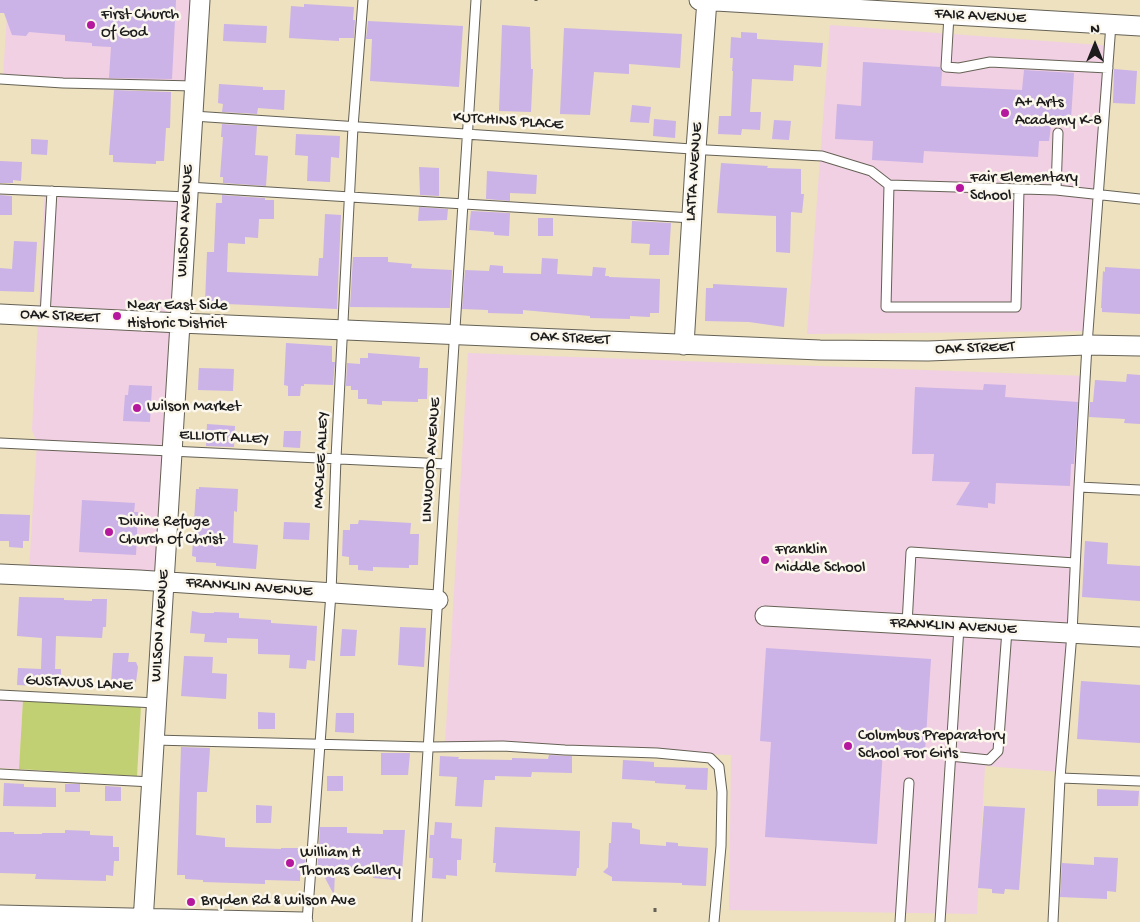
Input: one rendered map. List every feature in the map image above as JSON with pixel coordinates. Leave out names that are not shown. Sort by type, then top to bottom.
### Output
[{"type":"street","name":"WILSON AVENUE","points":[[143,920],[200,0]]},
{"type":"street","name":"FAIR AVENUE","points":[[699,0],[770,2],[1140,26]]},
{"type":"street","name":"LATTA AVENUE","points":[[684,344],[707,0]]},
{"type":"street","name":"OAK STREET","points":[[0,314],[820,350],[928,351],[1087,345],[1140,346]]},
{"type":"street","name":"FRANKLIN AVENUE","points":[[0,574],[163,582],[438,600]]},
{"type":"street","name":"FRANKLIN AVENUE","points":[[766,616],[1140,637]]},
{"type":"street","points":[[0,915],[143,920],[305,922]]},
{"type":"lane","name":"MACLEE ALLEY","points":[[305,922],[331,593],[353,127],[362,0]]},
{"type":"lane","name":"LINWOOD AVENUE","points":[[417,922],[476,0]]},
{"type":"lane","points":[[949,15],[946,67],[959,68],[990,62],[1108,68]]},
{"type":"lane","points":[[1053,922],[1060,778],[1072,633],[1087,345],[1111,24]]},
{"type":"lane","points":[[0,79],[63,83],[195,86]]},
{"type":"lane","name":"KUTCHINS PLACE","points":[[193,116],[822,156],[871,171],[890,185]]},
{"type":"lane","points":[[1056,190],[1058,133]]},
{"type":"lane","points":[[1019,190],[1016,307],[886,307],[890,185],[1056,190],[1140,199]]},
{"type":"lane","points":[[0,189],[350,196],[692,218]]},
{"type":"lane","points":[[45,316],[52,191]]},
{"type":"lane","name":"ELLIOTT ALLEY","points":[[0,443],[446,464]]},
{"type":"lane","points":[[1079,487],[1140,490]]},
{"type":"lane","points":[[907,624],[911,552],[1075,563]]},
{"type":"lane","points":[[940,922],[959,627]]},
{"type":"lane","points":[[950,756],[989,760],[998,751],[1007,630]]},
{"type":"lane","name":"GUSTAVUS LANE","points":[[0,695],[156,703]]},
{"type":"lane","points":[[154,740],[428,747],[503,746],[657,753],[710,758],[719,766],[722,792],[721,846],[714,922]]},
{"type":"lane","points":[[0,774],[152,782]]},
{"type":"lane","points":[[1060,778],[1140,781]]},
{"type":"lane","points":[[900,922],[909,783]]},
{"type":"shaded area","points":[[8,0],[201,0],[196,88],[3,76]]},
{"type":"shaded area","name":"Fair Elementary School","points":[[830,25],[1113,46],[1093,331],[807,334]]},
{"type":"shaded area","points":[[45,187],[188,198],[165,582],[29,569],[37,443],[32,430]]},
{"type":"shaded area","name":"Franklin Middle School","points":[[468,353],[1087,376],[1060,772],[985,766],[977,914],[729,910],[731,755],[445,744]]},
{"type":"shaded area","points":[[0,698],[23,700],[19,769],[0,768]]},
{"type":"green space","points":[[23,700],[141,706],[137,776],[19,769]]},
{"type":"building","name":"First Church Of God","points":[[0,0],[176,0],[172,79],[109,78],[111,47],[92,46],[92,43],[65,41],[65,35],[29,32],[26,36],[12,35],[4,13],[0,13]]},
{"type":"building","points":[[304,4],[354,7],[354,38],[339,38],[339,41],[289,38],[291,6],[304,7]]},
{"type":"building","points":[[368,21],[463,26],[459,87],[370,81],[372,39],[366,39]]},
{"type":"building","points":[[224,24],[267,26],[266,43],[223,41]]},
{"type":"building","points":[[502,25],[530,27],[531,69],[533,69],[531,112],[499,111]]},
{"type":"building","points":[[564,28],[682,34],[680,68],[629,64],[629,74],[594,72],[590,115],[560,114]]},
{"type":"building","points":[[741,32],[757,33],[757,39],[823,43],[821,67],[794,65],[793,81],[752,79],[750,112],[761,112],[760,130],[742,129],[741,135],[718,134],[719,116],[731,116],[733,58],[730,58],[731,37],[741,38]]},
{"type":"building","name":"A+ Arts Academy K-8","points":[[863,62],[940,67],[942,72],[941,86],[1022,90],[1024,70],[1074,73],[1071,119],[1052,118],[1049,141],[1039,141],[1038,157],[924,151],[923,163],[872,160],[873,141],[835,139],[837,104],[861,106]]},
{"type":"building","points":[[1114,69],[1137,71],[1135,104],[1113,103]]},
{"type":"building","points":[[219,84],[263,87],[263,90],[285,90],[284,110],[258,108],[257,114],[222,112],[223,104],[218,103]]},
{"type":"building","points":[[114,90],[171,92],[170,128],[166,128],[164,161],[156,161],[156,164],[113,162],[113,155],[109,155]]},
{"type":"building","points":[[632,105],[651,107],[649,123],[630,122]]},
{"type":"building","points":[[654,119],[676,121],[675,138],[653,136]]},
{"type":"building","points":[[774,120],[791,121],[789,140],[772,139]]},
{"type":"building","points":[[222,124],[257,126],[255,155],[268,156],[266,186],[223,183],[223,177],[220,177]]},
{"type":"building","points":[[296,134],[340,136],[339,158],[331,157],[330,182],[307,181],[308,156],[295,155]]},
{"type":"building","points":[[31,139],[48,140],[47,155],[31,154]]},
{"type":"building","points":[[0,161],[22,162],[21,181],[13,180],[13,183],[0,183]]},
{"type":"building","points":[[721,163],[768,166],[767,168],[801,169],[801,194],[804,194],[802,213],[791,212],[790,253],[776,252],[776,216],[717,213]]},
{"type":"building","points":[[419,167],[439,168],[439,196],[420,195]]},
{"type":"building","points":[[487,171],[537,175],[536,194],[510,193],[510,201],[486,199]]},
{"type":"building","points":[[0,195],[12,196],[12,215],[0,215]]},
{"type":"building","points":[[222,195],[274,200],[274,219],[259,219],[258,238],[245,237],[245,244],[228,243],[227,272],[318,276],[319,258],[323,258],[325,214],[341,215],[337,309],[205,303],[207,252],[214,252],[216,203],[222,203]]},
{"type":"building","points":[[419,207],[448,209],[447,220],[418,221]]},
{"type":"building","points":[[471,211],[510,213],[509,236],[494,235],[494,232],[469,230]]},
{"type":"building","points":[[538,218],[553,218],[553,236],[538,236]]},
{"type":"building","points":[[632,221],[671,223],[669,255],[649,255],[650,244],[631,243]]},
{"type":"building","points":[[14,241],[37,242],[34,292],[0,291],[0,268],[12,269]]},
{"type":"building","points":[[353,257],[388,257],[388,262],[412,264],[411,268],[452,270],[450,308],[350,307]]},
{"type":"building","points":[[542,258],[558,259],[557,274],[592,276],[593,267],[606,268],[605,276],[609,277],[660,279],[659,313],[650,313],[650,317],[630,316],[630,319],[590,318],[590,316],[523,310],[523,314],[488,313],[488,310],[462,309],[465,270],[489,271],[490,265],[503,266],[503,273],[541,274]]},
{"type":"building","points":[[1105,267],[1140,269],[1140,314],[1102,312],[1103,271],[1105,272]]},
{"type":"building","points":[[713,284],[787,288],[784,327],[749,322],[705,321],[706,288],[713,288]]},
{"type":"building","points":[[286,343],[332,346],[332,362],[335,362],[333,385],[304,384],[304,386],[301,386],[300,396],[288,396],[288,386],[284,385]]},
{"type":"building","points":[[368,353],[420,357],[419,368],[428,368],[427,399],[418,399],[418,402],[382,401],[382,405],[367,404],[367,399],[358,399],[358,390],[351,390],[351,386],[346,386],[347,363],[360,364],[360,358],[368,358]]},
{"type":"building","points":[[199,368],[234,369],[233,391],[198,390]]},
{"type":"building","points":[[1127,374],[1140,375],[1140,424],[1124,423],[1125,419],[1089,417],[1090,402],[1093,402],[1095,380],[1126,382]]},
{"type":"building","points":[[984,384],[1006,385],[1005,397],[1078,402],[1074,464],[1071,464],[1070,486],[996,483],[995,504],[988,503],[988,508],[956,505],[970,482],[932,481],[934,454],[912,454],[915,387],[983,390]]},
{"type":"building","name":"Wilson Market","points":[[129,385],[152,386],[150,422],[123,421],[125,395],[128,395]]},
{"type":"building","points":[[207,424],[235,426],[234,447],[206,446]]},
{"type":"building","points":[[284,431],[301,431],[300,448],[283,447]]},
{"type":"building","points":[[199,487],[238,489],[237,512],[234,511],[233,543],[258,545],[256,569],[216,566],[216,563],[196,562],[196,557],[192,556],[196,489],[199,489]]},
{"type":"building","name":"Divine Refuge Church Of Christ","points":[[82,500],[135,503],[134,512],[138,512],[136,555],[79,552]]},
{"type":"building","points":[[0,514],[30,515],[29,541],[23,541],[23,548],[9,547],[9,541],[0,541]]},
{"type":"building","points":[[359,520],[411,523],[410,534],[419,534],[418,565],[409,565],[409,568],[373,567],[373,571],[358,570],[358,565],[349,565],[349,557],[342,556],[343,530],[350,530],[350,524],[358,524]]},
{"type":"building","points":[[284,522],[310,523],[309,540],[283,539]]},
{"type":"building","points":[[1085,541],[1108,543],[1107,564],[1140,566],[1140,601],[1082,597]]},
{"type":"building","points":[[19,597],[92,601],[92,599],[107,599],[106,627],[103,627],[102,638],[56,636],[55,669],[61,669],[61,687],[17,685],[18,668],[41,669],[42,638],[17,636]]},
{"type":"building","points":[[192,611],[201,613],[239,613],[239,618],[271,620],[271,623],[317,626],[315,661],[307,660],[306,669],[289,668],[290,655],[258,654],[258,639],[227,638],[227,643],[204,642],[205,634],[190,633]]},
{"type":"building","points":[[400,627],[426,628],[424,667],[398,665]]},
{"type":"building","points":[[342,629],[357,630],[355,656],[340,656]]},
{"type":"building","name":"Columbus Preparatory School For Girls","points":[[766,648],[931,659],[925,752],[883,749],[877,844],[765,837],[771,742],[760,741]]},
{"type":"building","points":[[113,653],[129,653],[128,662],[136,662],[138,667],[136,682],[131,684],[111,683]]},
{"type":"building","points":[[184,656],[213,657],[212,673],[227,674],[226,699],[181,696]]},
{"type":"building","points":[[1081,681],[1140,685],[1140,743],[1077,739]]},
{"type":"building","points":[[258,712],[275,713],[275,729],[258,729]]},
{"type":"building","points":[[336,713],[354,713],[354,733],[335,732]]},
{"type":"building","points":[[181,747],[210,748],[207,792],[197,792],[196,835],[225,838],[225,847],[306,848],[304,876],[300,876],[300,881],[265,880],[265,884],[203,882],[203,880],[185,879],[185,875],[177,875]]},
{"type":"building","points":[[381,753],[410,753],[408,775],[381,775]]},
{"type":"building","points":[[549,755],[572,756],[572,773],[532,772],[531,777],[495,776],[495,780],[484,780],[482,807],[455,806],[457,777],[439,776],[440,756],[459,757],[458,759],[512,760],[512,758],[548,759]]},
{"type":"building","points":[[623,760],[654,762],[654,767],[708,768],[707,790],[685,789],[686,785],[622,779]]},
{"type":"building","points":[[327,776],[343,776],[343,791],[327,791]]},
{"type":"building","points":[[4,783],[24,784],[24,787],[56,788],[56,807],[3,806]]},
{"type":"building","points":[[65,784],[80,784],[80,792],[65,792]]},
{"type":"building","points":[[105,786],[121,787],[121,801],[105,801]]},
{"type":"building","points":[[1097,789],[1139,791],[1138,806],[1097,806]]},
{"type":"building","points":[[256,805],[272,806],[271,823],[256,823]]},
{"type":"building","points":[[984,806],[1025,808],[1019,890],[1005,889],[1004,894],[992,893],[992,889],[978,888]]},
{"type":"building","points":[[435,822],[452,823],[451,838],[462,839],[461,860],[457,860],[457,876],[446,875],[446,879],[432,878],[433,858],[429,858],[430,835],[434,835]]},
{"type":"building","points":[[612,822],[632,823],[632,828],[640,830],[640,844],[666,846],[666,842],[678,843],[678,846],[708,848],[706,886],[682,885],[682,883],[612,881],[612,877],[603,872],[608,867]]},
{"type":"building","points":[[320,827],[347,827],[347,833],[383,834],[383,830],[405,830],[402,872],[396,871],[395,880],[373,878],[374,872],[335,871],[334,895],[324,876],[317,876]]},
{"type":"building","points":[[495,827],[580,831],[579,868],[577,868],[576,876],[495,872],[496,863],[493,863]]},
{"type":"building","points":[[65,830],[90,831],[90,835],[113,836],[113,847],[119,847],[119,861],[114,861],[113,876],[106,875],[106,881],[35,879],[36,874],[0,873],[0,832],[42,834],[65,833]]},
{"type":"building","points":[[1094,857],[1118,858],[1116,892],[1107,891],[1107,899],[1060,897],[1062,863],[1094,865]]},
{"type":"place","name":"First Church Of God","points":[[91,25]]},
{"type":"place","name":"A+ Arts Academy K-8","points":[[1005,113]]},
{"type":"place","name":"Fair Elementary School","points":[[960,188]]},
{"type":"place","name":"Near East Side Historic District","points":[[117,316]]},
{"type":"place","name":"Wilson Market","points":[[137,408]]},
{"type":"place","name":"Divine Refuge Church Of Christ","points":[[109,532]]},
{"type":"place","name":"Franklin Middle School","points":[[765,560]]},
{"type":"place","name":"Columbus Preparatory School For Girls","points":[[848,746]]},
{"type":"place","name":"William H Thomas Gallery","points":[[290,863]]},
{"type":"place","name":"Bryden Rd & Wilson Ave","points":[[191,902]]}]
